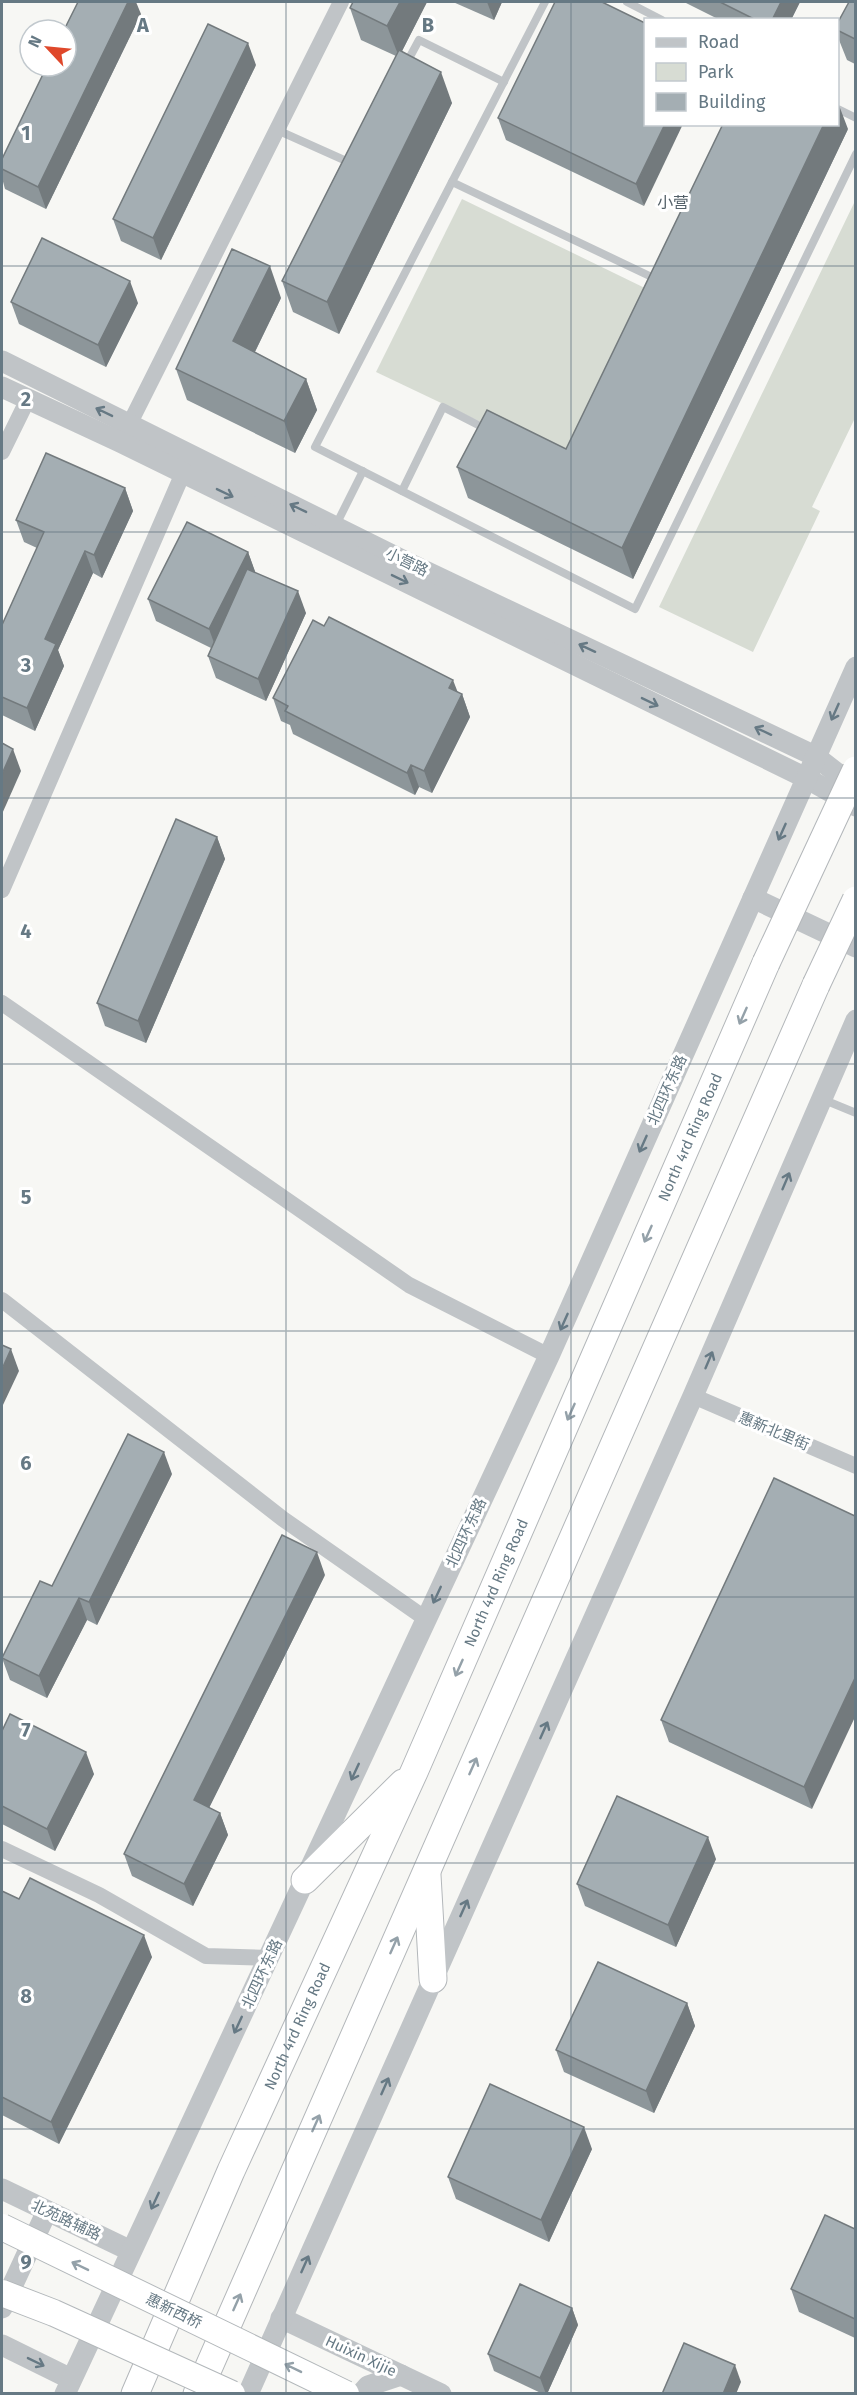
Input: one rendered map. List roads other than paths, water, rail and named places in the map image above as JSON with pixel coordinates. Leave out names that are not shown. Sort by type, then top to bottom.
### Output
[{"type":"highway","name":"North 4rd Ring Road","points":[[135,2394],[231,2171],[414,1772],[766,963],[855,770]]},
{"type":"highway","points":[[197,2394],[855,900]]},
{"type":"highway","points":[[304,1880],[414,1772]]},
{"type":"highway","points":[[427,1871],[433,1979]]},
{"type":"main road","name":"惠新西桥","points":[[2,2227],[346,2394]]},
{"type":"main road","points":[[2,2293],[54,2313],[232,2394]]},
{"type":"street","points":[[125,433],[341,2]]},
{"type":"street","name":"小营路","points":[[2,361],[125,433],[183,473],[806,778],[855,806]]},
{"type":"street","name":"小营路","points":[[2,387],[28,399],[125,433],[171,445],[335,527],[816,756],[855,788]]},
{"type":"street","points":[[4,442],[28,399]]},
{"type":"street","points":[[2,890],[183,473],[171,445]]},
{"type":"street","name":"北四环东路","points":[[68,2386],[549,1356],[855,667]]},
{"type":"street","points":[[753,898],[855,947]]},
{"type":"street","points":[[2,1003],[409,1285],[549,1356]]},
{"type":"street","points":[[248,2394],[693,1396],[855,1020]]},
{"type":"street","points":[[2,1300],[282,1519],[426,1619]]},
{"type":"street","name":"惠新北里街","points":[[693,1396],[855,1466]]},
{"type":"street","points":[[2,1849],[99,1895],[206,1956],[269,1958]]},
{"type":"street","name":"北苑路辅路","points":[[2,2189],[131,2251]]},
{"type":"street","points":[[2,2308],[47,2211]]},
{"type":"street","name":"Huixin Xijie","points":[[281,2318],[441,2394]]},
{"type":"street","points":[[2,2345],[68,2386]]},
{"type":"street","points":[[362,2394],[368,2386],[401,2375]]},
{"type":"lane","points":[[545,2],[315,447],[635,609],[855,154]]},
{"type":"lane","points":[[627,2],[658,18]]},
{"type":"lane","points":[[403,71],[418,40],[504,82]]},
{"type":"lane","points":[[839,110],[855,118]]},
{"type":"lane","points":[[277,130],[355,165],[360,154]]},
{"type":"lane","points":[[452,182],[663,283]]},
{"type":"lane","points":[[658,293],[669,272]]},
{"type":"lane","points":[[402,491],[442,407],[496,434]]},
{"type":"lane","points":[[335,527],[363,471]]},
{"type":"lane","points":[[822,1098],[855,1113]]},
{"type":"district","name":"小营","points":[[673,202]]}]
